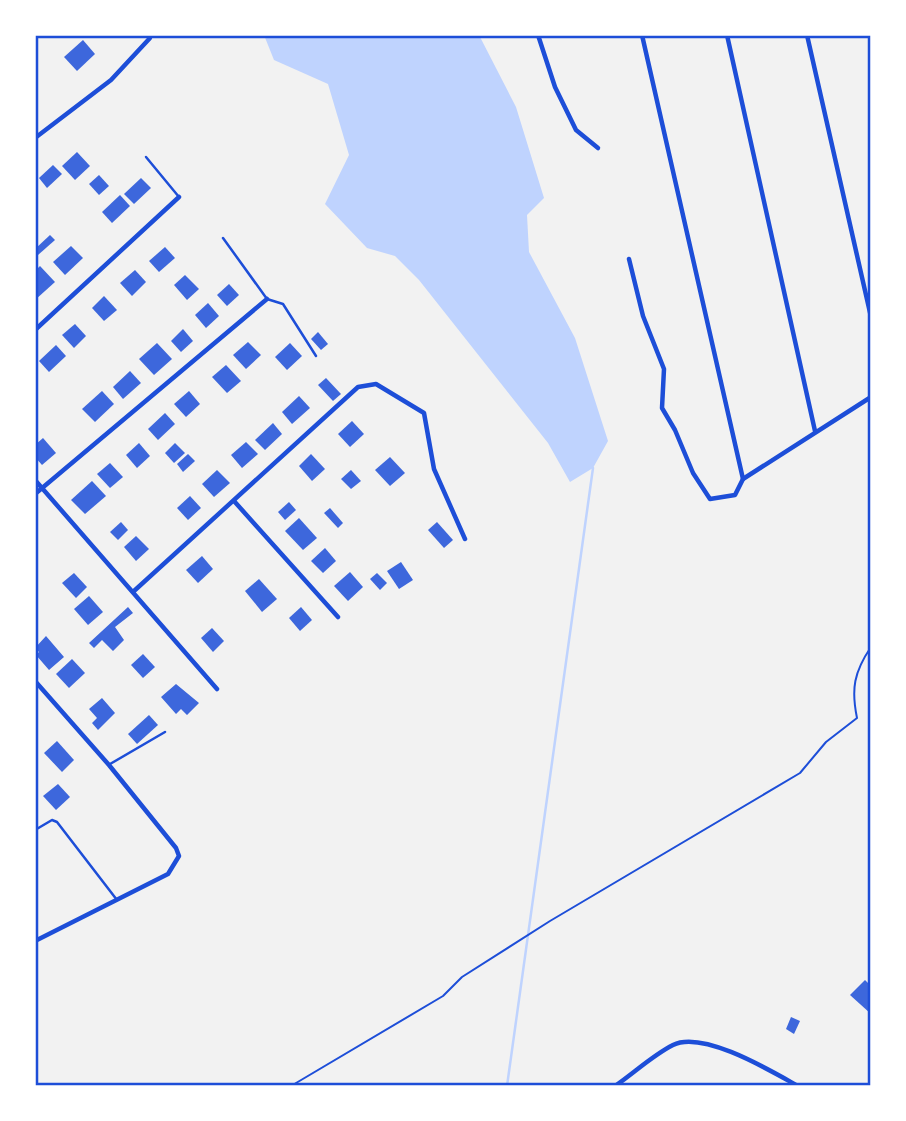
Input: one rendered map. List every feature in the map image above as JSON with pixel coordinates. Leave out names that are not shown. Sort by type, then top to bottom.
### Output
[{"type":"street","points":[[538,35],[555,88],[576,130],[598,148]]},
{"type":"street","points":[[642,35],[743,479]]},
{"type":"street","points":[[727,35],[815,431]]},
{"type":"street","points":[[807,35],[871,317]]},
{"type":"street","points":[[35,138],[111,80],[150,38]]},
{"type":"street","points":[[35,330],[179,197]]},
{"type":"street","points":[[629,259],[643,316],[664,369],[662,408],[675,430],[692,473],[710,499],[735,495],[743,479],[871,397]]},
{"type":"street","points":[[35,494],[267,299]]},
{"type":"street","points":[[134,590],[358,387],[376,383],[424,413],[434,469],[465,539]]},
{"type":"street","points":[[35,480],[134,590],[217,689]]},
{"type":"street","points":[[234,501],[338,617]]},
{"type":"street","points":[[35,681],[109,765],[176,848],[179,856],[167,874],[35,940]]},
{"type":"street","points":[[615,1086],[675,1044],[692,1043],[738,1053],[797,1086]]},
{"type":"lane","points":[[146,157],[179,197]]},
{"type":"lane","points":[[223,238],[267,299],[283,304],[316,356]]},
{"type":"lane","points":[[109,765],[165,732]]},
{"type":"lane","points":[[35,830],[52,820],[57,822],[117,900]]},
{"type":"path","points":[[290,1086],[443,996],[462,977],[550,920],[800,773],[826,742],[858,718],[852,685],[858,667],[871,648]]},
{"type":"water","points":[[264,35],[479,35],[516,107],[544,198],[527,215],[529,252],[575,338],[608,441],[593,468],[570,482],[548,443],[419,280],[395,256],[367,248],[325,204],[349,155],[328,84],[274,60]]},
{"type":"building","points":[[83,40],[95,54],[77,71],[64,57]]},
{"type":"building","points":[[77,152],[90,166],[75,180],[62,166]]},
{"type":"building","points":[[53,165],[62,174],[47,188],[39,178]]},
{"type":"building","points":[[99,175],[109,186],[99,195],[89,184]]},
{"type":"building","points":[[141,178],[151,188],[134,204],[124,194]]},
{"type":"building","points":[[120,195],[130,206],[112,223],[102,212]]},
{"type":"building","points":[[50,235],[55,240],[38,255],[35,249]]},
{"type":"building","points":[[71,246],[83,258],[65,275],[53,262]]},
{"type":"building","points":[[165,247],[175,258],[159,272],[149,261]]},
{"type":"building","points":[[40,266],[55,282],[35,300],[35,271]]},
{"type":"building","points":[[135,270],[146,282],[132,296],[120,283]]},
{"type":"building","points":[[185,275],[199,289],[187,300],[174,285]]},
{"type":"building","points":[[229,284],[239,295],[227,306],[217,295]]},
{"type":"building","points":[[104,296],[117,310],[104,321],[92,308]]},
{"type":"building","points":[[208,303],[219,316],[206,328],[195,315]]},
{"type":"building","points":[[75,324],[86,336],[74,348],[62,335]]},
{"type":"building","points":[[183,329],[193,341],[181,352],[171,341]]},
{"type":"building","points":[[318,332],[328,344],[321,350],[311,339]]},
{"type":"building","points":[[248,342],[261,355],[246,369],[233,355]]},
{"type":"building","points":[[157,343],[172,359],[154,375],[139,359]]},
{"type":"building","points":[[290,343],[302,356],[287,370],[275,357]]},
{"type":"building","points":[[56,345],[66,356],[49,372],[39,361]]},
{"type":"building","points":[[226,365],[241,381],[227,393],[212,377]]},
{"type":"building","points":[[130,371],[141,383],[123,399],[113,387]]},
{"type":"building","points":[[326,378],[341,394],[333,401],[318,385]]},
{"type":"building","points":[[102,391],[114,404],[95,422],[82,409]]},
{"type":"building","points":[[189,391],[200,404],[186,417],[174,404]]},
{"type":"building","points":[[299,396],[310,408],[292,424],[282,412]]},
{"type":"building","points":[[165,413],[175,424],[158,440],[148,429]]},
{"type":"building","points":[[352,421],[364,434],[350,447],[338,434]]},
{"type":"building","points":[[273,423],[282,434],[265,450],[255,440]]},
{"type":"building","points":[[43,438],[56,453],[42,465],[35,457],[35,445]]},
{"type":"building","points":[[246,442],[258,454],[242,468],[231,455]]},
{"type":"building","points":[[139,443],[150,456],[137,468],[126,455]]},
{"type":"building","points":[[175,443],[185,453],[174,463],[165,453]]},
{"type":"building","points":[[188,454],[195,461],[183,472],[177,464]]},
{"type":"building","points":[[311,454],[325,469],[312,481],[299,466]]},
{"type":"building","points":[[390,457],[405,473],[390,486],[375,470]]},
{"type":"building","points":[[110,463],[123,477],[110,488],[97,474]]},
{"type":"building","points":[[217,470],[230,483],[214,497],[202,484]]},
{"type":"building","points":[[351,470],[361,481],[351,489],[341,479]]},
{"type":"building","points":[[92,481],[106,496],[85,514],[71,500]]},
{"type":"building","points":[[190,496],[201,508],[188,520],[177,508]]},
{"type":"building","points":[[289,502],[296,510],[285,520],[278,512]]},
{"type":"building","points":[[330,508],[343,523],[338,528],[324,513]]},
{"type":"building","points":[[299,518],[317,538],[303,550],[285,531]]},
{"type":"building","points":[[121,522],[128,530],[118,540],[110,532]]},
{"type":"building","points":[[437,522],[453,540],[444,548],[428,530]]},
{"type":"building","points":[[136,536],[149,549],[136,561],[124,547]]},
{"type":"building","points":[[325,548],[336,561],[323,573],[311,561]]},
{"type":"building","points":[[202,556],[213,569],[198,583],[186,570]]},
{"type":"building","points":[[401,562],[413,580],[399,589],[387,571]]},
{"type":"building","points":[[350,572],[363,587],[348,601],[334,586]]},
{"type":"building","points":[[74,573],[87,587],[76,598],[62,583]]},
{"type":"building","points":[[377,573],[387,583],[380,590],[370,579]]},
{"type":"building","points":[[259,579],[277,599],[262,612],[245,591]]},
{"type":"building","points":[[89,596],[103,612],[88,625],[74,609]]},
{"type":"building","points":[[128,607],[133,613],[115,627],[124,640],[113,651],[102,640],[94,648],[89,643]]},
{"type":"building","points":[[301,607],[312,620],[300,631],[289,618]]},
{"type":"building","points":[[212,628],[224,641],[213,652],[201,638]]},
{"type":"building","points":[[46,636],[64,657],[49,670],[36,655],[39,652],[35,648]]},
{"type":"building","points":[[143,654],[155,667],[143,678],[131,665]]},
{"type":"building","points":[[72,659],[85,673],[69,688],[56,674]]},
{"type":"building","points":[[176,684],[199,703],[187,715],[181,709],[176,714],[161,697]]},
{"type":"building","points":[[102,698],[115,713],[98,730],[92,723],[97,718],[89,709]]},
{"type":"building","points":[[149,715],[158,725],[137,744],[128,734]]},
{"type":"building","points":[[57,741],[74,760],[62,772],[44,753]]},
{"type":"building","points":[[58,784],[70,797],[56,810],[43,796]]},
{"type":"building","points":[[865,980],[871,986],[871,1014],[850,995]]},
{"type":"building","points":[[791,1017],[800,1021],[794,1034],[786,1029]]},
{"type":"waterway","points":[[507,1086],[593,468]]}]
